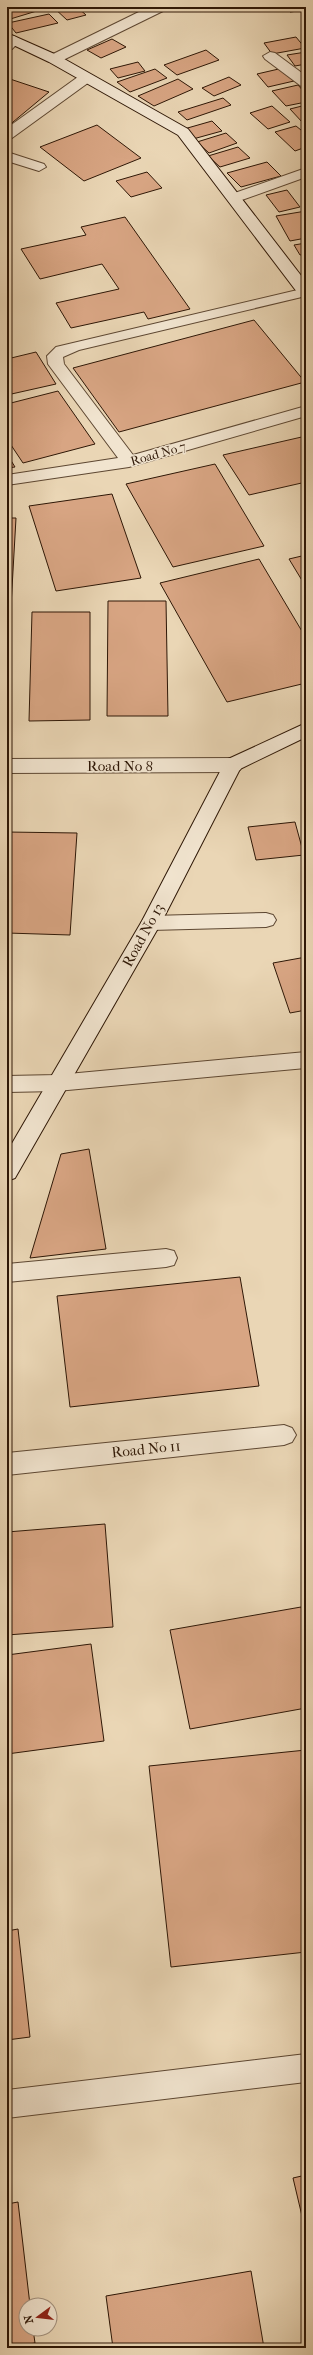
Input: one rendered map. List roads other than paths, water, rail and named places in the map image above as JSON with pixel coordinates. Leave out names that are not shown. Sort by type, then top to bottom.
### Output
[{"type":"street","points":[[54,59],[160,7]]},
{"type":"street","points":[[9,41],[54,59],[183,132],[306,293],[74,346],[62,350],[55,356],[56,364],[129,462]]},
{"type":"street","points":[[270,56],[306,83]]},
{"type":"street","points":[[7,135],[87,77]]},
{"type":"street","points":[[7,156],[39,167]]},
{"type":"street","points":[[234,198],[306,172]]},
{"type":"street","name":"Road No 7","points":[[7,480],[129,462],[306,411]]},
{"type":"street","points":[[233,765],[306,729]]},
{"type":"street","name":"Road No 8","points":[[7,766],[233,765]]},
{"type":"street","name":"Road No 13","points":[[7,1172],[56,1083],[151,922],[233,765]]},
{"type":"street","points":[[151,922],[266,920]]},
{"type":"street","points":[[7,1084],[56,1083],[306,1060]]},
{"type":"street","points":[[7,1273],[166,1258]]},
{"type":"street","name":"Road No 11","points":[[7,1464],[284,1435]]},
{"type":"street","points":[[7,2104],[306,2068]]}]
